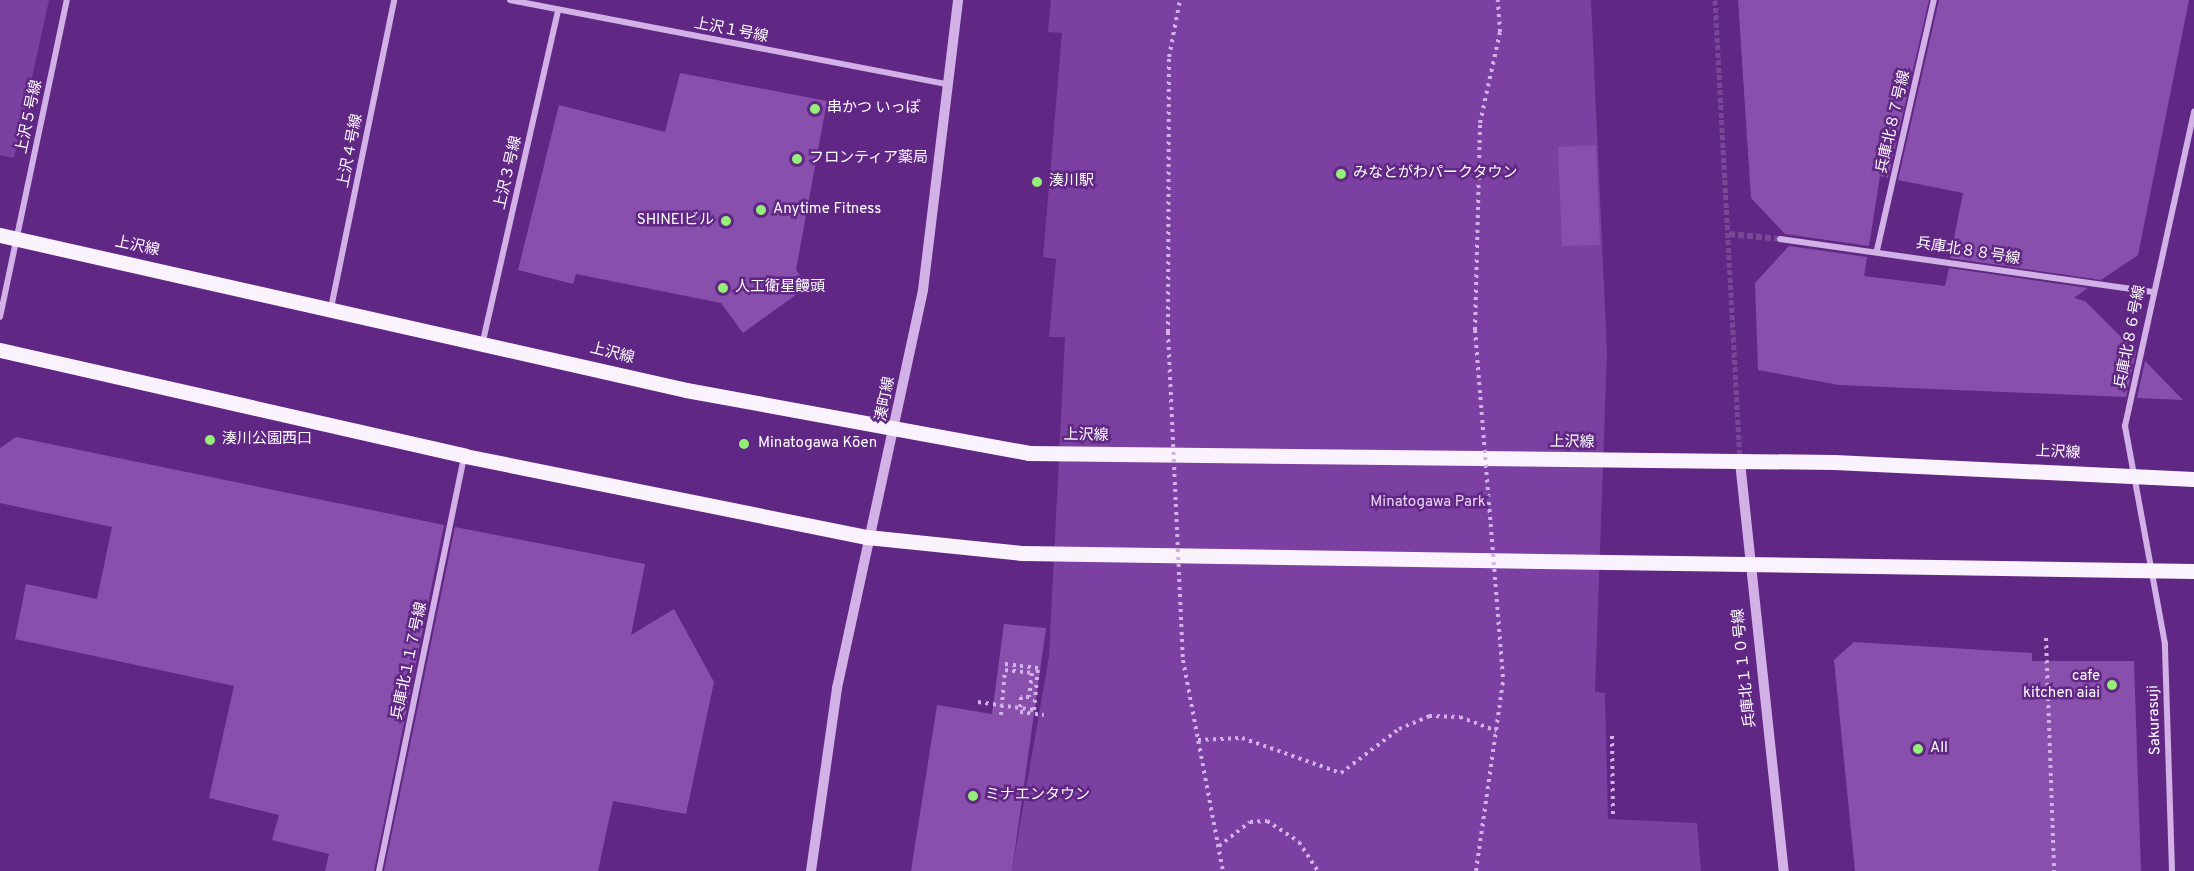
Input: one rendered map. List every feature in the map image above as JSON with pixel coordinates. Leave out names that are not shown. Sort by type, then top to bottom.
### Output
[{"type":"main road","name":"上沢線","points":[[0,235],[483,341],[686,390],[1029,453],[1740,462],[2194,479]]},
{"type":"main road","points":[[0,350],[465,456],[867,537],[1023,553],[2194,571]]},
{"type":"street","name":"上沢５号線","points":[[0,316],[67,0]]},
{"type":"street","name":"上沢４号線","points":[[332,308],[394,0]]},
{"type":"street","name":"上沢１号線","points":[[510,0],[948,84]]},
{"type":"street","name":"湊町線","points":[[811,871],[867,537],[896,430],[923,290],[958,0]]},
{"type":"street","name":"兵庫北８７号線","points":[[1877,250],[1934,0]]},
{"type":"street","name":"上沢３号線","points":[[483,341],[558,10]]},
{"type":"street","name":"兵庫北８６号線","points":[[2151,569],[2125,426],[2151,292],[2194,111]]},
{"type":"street","name":"兵庫北８８号線","points":[[1780,239],[1877,250],[2151,292]]},
{"type":"street","name":"兵庫北１１７号線","points":[[379,871],[465,456]]},
{"type":"street","name":"兵庫北１１０号線","points":[[1740,462],[1748,564],[1784,871]]},
{"type":"street","name":"Sakurasuji","points":[[2151,569],[2165,644],[2172,871]]},
{"type":"path","points":[[1180,0],[1169,57],[1168,333],[1184,660],[1223,871]]},
{"type":"path","points":[[1476,871],[1503,681],[1475,330],[1480,123],[1500,32],[1498,0]]},
{"type":"path","points":[[2046,638],[2054,871]]},
{"type":"path","points":[[978,702],[1034,710],[1038,668],[1003,664]]},
{"type":"path","points":[[1000,715],[1005,670],[1032,673],[1029,697],[1021,697],[1020,712],[1044,715]]},
{"type":"path","points":[[1198,740],[1242,738],[1341,773],[1399,729],[1429,717],[1460,717],[1496,731]]},
{"type":"path","points":[[1611,736],[1613,818]]},
{"type":"path","points":[[1219,846],[1250,822],[1267,821],[1299,842],[1318,871]]},
{"type":"green space","points":[[0,0],[49,0],[14,158],[0,155]]},
{"type":"green space","name":"Minatogawa Park","points":[[1051,0],[1591,0],[1607,352],[1595,692],[1605,693],[1608,819],[1697,823],[1701,871],[1012,871],[1049,656],[1065,337],[1049,337],[1056,259],[1043,257],[1062,33],[1048,32]]},
{"type":"building","points":[[1738,0],[1929,0],[1888,178],[1880,176],[1869,246],[1785,234],[1751,198]]},
{"type":"building","points":[[1939,0],[2189,0],[2138,255],[2101,280],[1950,258],[1963,193],[1898,180]]},
{"type":"building","points":[[680,73],[827,101],[796,270],[808,286],[743,333],[721,303],[576,274],[573,284],[518,270],[559,105],[665,132]]},
{"type":"building","points":[[1596,145],[1600,245],[1562,246],[1558,147]]},
{"type":"building","points":[[1789,246],[1867,257],[1864,276],[1945,286],[1949,268],[2088,288],[2074,298],[2085,301],[2136,352],[2126,397],[1839,385],[1758,370],[1755,283]]},
{"type":"building","points":[[2145,361],[2183,400],[2137,398]]},
{"type":"building","points":[[16,437],[444,525],[374,871],[325,871],[329,854],[272,840],[279,815],[209,798],[234,686],[15,639],[26,584],[97,599],[112,527],[0,503],[0,448]]},
{"type":"building","points":[[455,527],[645,564],[631,635],[674,609],[714,682],[686,814],[613,801],[598,871],[384,871]]},
{"type":"building","name":"ミナエンタウン","points":[[1004,624],[1046,628],[1012,871],[911,871],[937,705],[992,714]]},
{"type":"building","name":"All","points":[[1854,642],[2032,653],[2032,661],[2134,661],[2141,871],[1855,871],[1834,660]]},
{"type":"tunnel","points":[[1715,0],[1740,460]]},
{"type":"tunnel","points":[[1729,234],[1780,239]]},
{"type":"place","name":"串かつ いっぽ","points":[[815,109]]},
{"type":"place","name":"フロンティア薬局","points":[[797,159]]},
{"type":"place","name":"みなとがわパークタウン","points":[[1341,174]]},
{"type":"place","name":"湊川駅","points":[[1037,182]]},
{"type":"place","name":"Anytime Fitness","points":[[761,210]]},
{"type":"place","name":"SHINEIビル","points":[[726,221]]},
{"type":"place","name":"人工衛星饅頭","points":[[723,288]]},
{"type":"place","name":"湊川公園西口","points":[[210,440]]},
{"type":"place","name":"Minatogawa Kōen","points":[[744,444]]},
{"type":"place","name":"cafe kitchen aiai","points":[[2112,685]]},
{"type":"place","name":"All","points":[[1918,749]]},
{"type":"place","name":"ミナエンタウン","points":[[973,796]]}]
